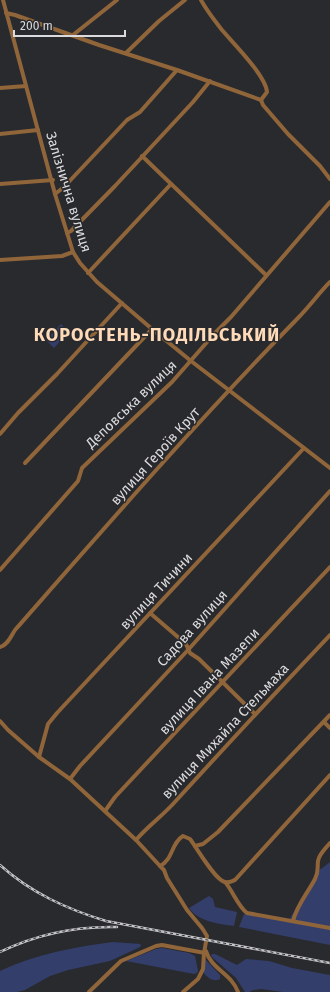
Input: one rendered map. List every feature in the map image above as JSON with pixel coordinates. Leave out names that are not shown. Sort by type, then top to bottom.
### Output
[{"type":"street","name":"Залізнична вулиця","points":[[3,0],[4,10],[67,233],[74,252],[97,282],[152,329],[191,361],[330,468]]},
{"type":"street","points":[[73,35],[117,0]]},
{"type":"street","points":[[126,53],[159,21],[185,0]]},
{"type":"street","points":[[201,0],[267,87],[267,92],[261,100]]},
{"type":"street","points":[[4,10],[99,45],[210,81],[261,100],[263,105],[288,134],[307,152],[330,178]]},
{"type":"street","points":[[56,194],[127,120],[140,112],[177,70]]},
{"type":"street","points":[[67,233],[71,231],[115,186],[193,102],[210,81]]},
{"type":"street","points":[[0,88],[26,86]]},
{"type":"street","points":[[0,134],[38,130]]},
{"type":"street","points":[[142,156],[266,275]]},
{"type":"street","points":[[0,184],[52,180]]},
{"type":"street","points":[[88,272],[171,184]]},
{"type":"street","name":"Деповська вулиця","points":[[0,570],[78,481],[82,468],[172,382],[215,333],[231,318],[266,275],[330,202]]},
{"type":"street","points":[[0,260],[62,256],[74,252]]},
{"type":"street","name":"вулиця Героїв Крут","points":[[0,647],[7,643],[15,630],[41,600],[229,389],[299,317],[330,282]]},
{"type":"street","points":[[0,434],[122,303]]},
{"type":"street","points":[[25,463],[152,329]]},
{"type":"street","name":"вулиця Тичини","points":[[39,757],[48,724],[57,713],[304,448]]},
{"type":"street","name":"Садова вулиця","points":[[70,779],[80,766],[188,650],[330,491]]},
{"type":"street","name":"вулиця Івана Мазепи","points":[[105,811],[115,797],[330,567]]},
{"type":"street","points":[[150,613],[186,644],[188,650],[255,714]]},
{"type":"street","name":"вулиця Михайла Стельмаха","points":[[136,840],[171,806],[330,635]]},
{"type":"street","points":[[195,846],[203,844],[218,832],[330,715]]},
{"type":"street","points":[[0,721],[39,757],[70,779],[136,840],[164,870],[167,878],[187,910],[207,936],[203,969],[198,979],[184,992]]},
{"type":"street","points":[[324,722],[330,728]]},
{"type":"street","points":[[224,882],[235,880],[330,775]]},
{"type":"street","points":[[160,866],[167,860],[178,839],[183,836],[187,837],[247,913],[329,927]]},
{"type":"street","points":[[293,921],[296,911],[319,870],[319,856],[330,843]]},
{"type":"street","points":[[89,992],[120,961],[156,946],[205,953],[214,965],[231,979],[238,992]]},
{"type":"shaded area","points":[[61,324],[69,331],[54,348],[46,340]]},
{"type":"shaded area","points":[[330,862],[330,945],[239,927],[244,914],[288,922],[320,869]]},
{"type":"shaded area","points":[[209,896],[213,899],[215,907],[237,912],[234,926],[210,922],[193,913],[189,908]]},
{"type":"shaded area","points":[[113,942],[141,945],[140,947],[110,961],[68,970],[50,976],[25,990],[17,992],[0,992],[0,971],[27,960],[55,952]]},
{"type":"shaded area","points":[[162,948],[189,953],[195,956],[198,971],[197,973],[194,974],[126,961]]},
{"type":"shaded area","points":[[212,954],[215,954],[237,965],[246,959],[269,961],[292,968],[330,975],[330,992],[283,992],[261,989],[245,992],[236,978],[211,956]]},
{"type":"shaded area","points":[[205,959],[220,975],[220,979],[213,980],[203,972]]},
{"type":"railway","points":[[0,865],[24,884],[50,899],[77,911],[106,921],[330,963]]},
{"type":"railway","points":[[0,952],[28,940],[57,932],[87,928],[117,927]]},
{"type":"district","name":"КОРОСТЕНЬ-ПОДІЛЬСЬКИЙ","points":[[157,335]]}]
